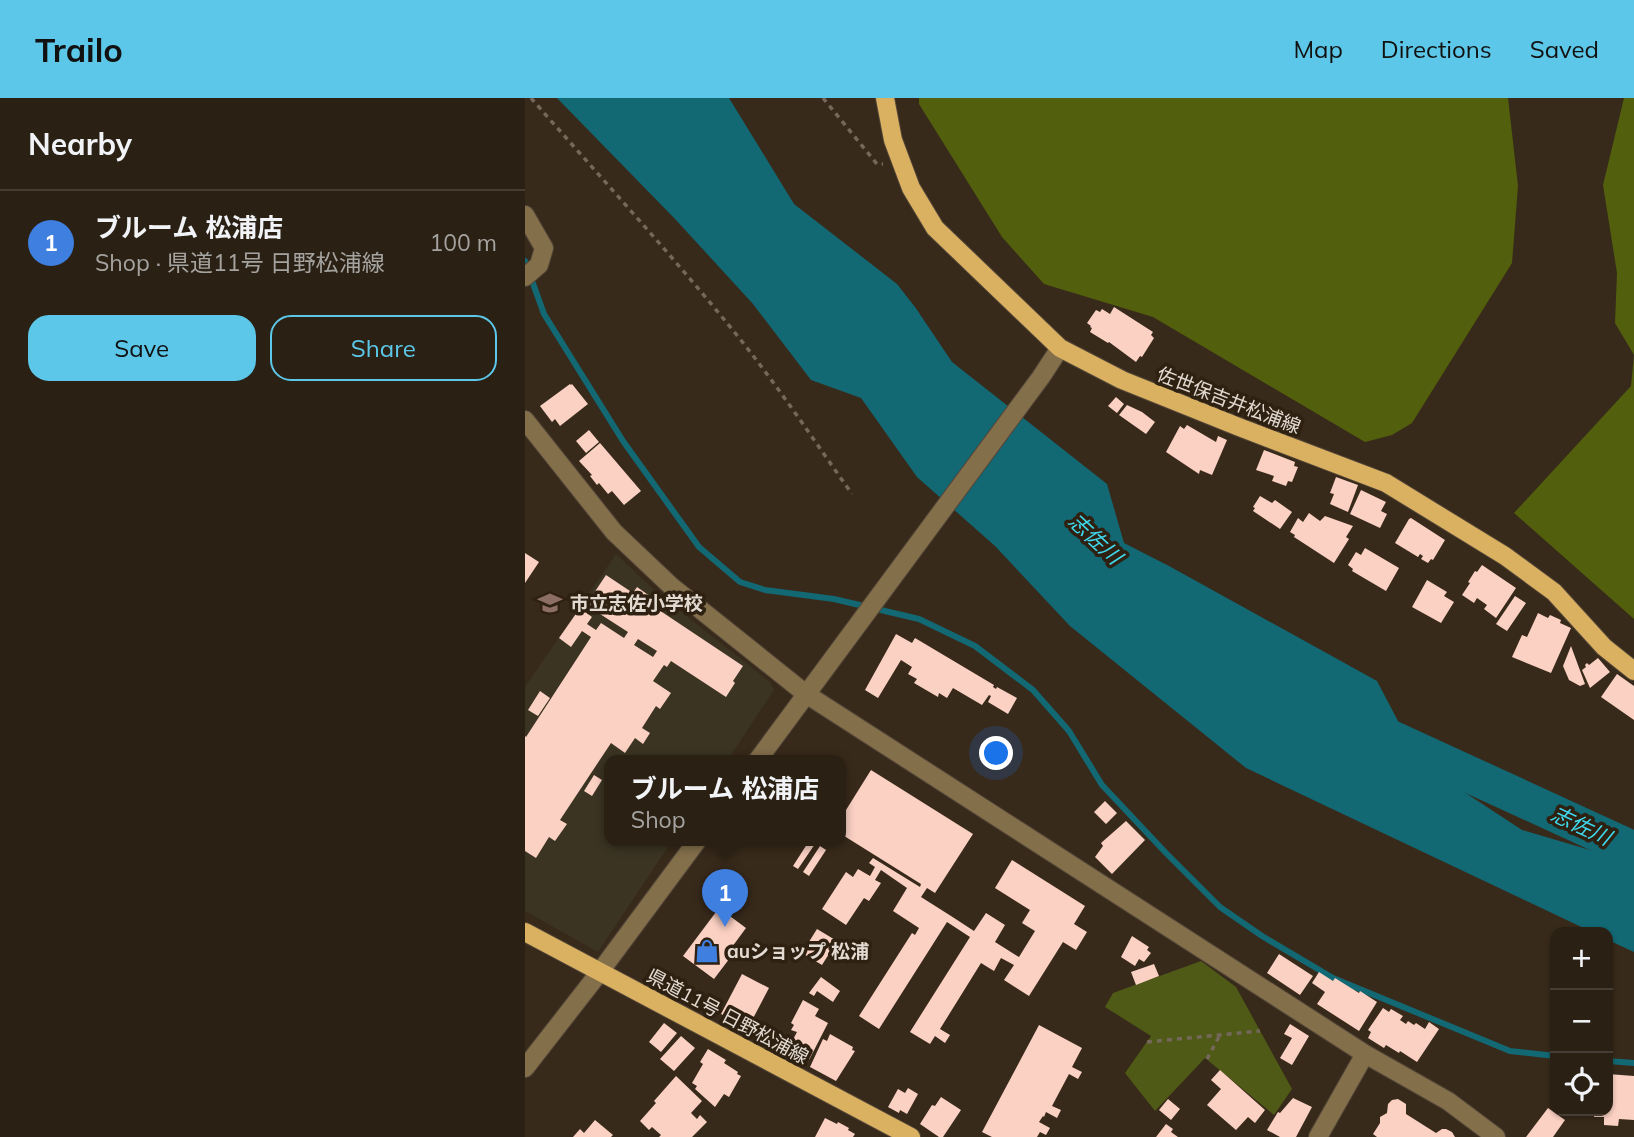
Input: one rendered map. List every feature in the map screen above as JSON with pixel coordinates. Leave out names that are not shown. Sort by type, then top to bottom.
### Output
[{"type":"main road","name":"佐世保吉井松浦線","points":[[885,98],[893,140],[911,188],[935,228],[1060,348],[1122,380],[1386,483],[1505,556],[1554,592],[1604,648],[1634,671]]},
{"type":"main road","name":"県道11号 日野松浦線","points":[[525,932],[911,1137]]},
{"type":"street","points":[[525,215],[544,248],[539,265],[525,277]]},
{"type":"street","points":[[761,755],[1060,348]]},
{"type":"street","points":[[525,421],[614,532],[671,586],[806,694],[1365,1054],[1448,1101],[1496,1137]]},
{"type":"street","points":[[525,1068],[693,846]]},
{"type":"street","points":[[1318,1137],[1365,1054]]},
{"type":"path","points":[[531,98],[739,338],[780,390],[852,494]]},
{"type":"path","points":[[823,98],[877,164],[903,166]]},
{"type":"path","points":[[1147,1042],[1260,1031]]},
{"type":"path","points":[[1207,1059],[1220,1035]]},
{"type":"shaded area","points":[[616,554],[661,596],[770,682],[774,690],[731,755],[604,755],[604,846],[669,846],[598,952],[525,911],[525,687]]},
{"type":"green space","points":[[919,98],[1508,98],[1518,186],[1512,263],[1412,423],[1392,435],[1365,442],[1153,317],[1044,284],[1002,237],[919,104]]},
{"type":"green space","points":[[1624,98],[1634,98],[1634,355],[1615,323],[1617,273],[1603,185]]},
{"type":"green space","points":[[1634,355],[1634,619],[1514,513],[1631,386]]},
{"type":"green space","points":[[1201,961],[1236,987],[1292,1089],[1274,1115],[1205,1058],[1155,1111],[1125,1073],[1151,1036],[1105,1007],[1113,993]]},
{"type":"water","points":[[557,98],[729,98],[794,204],[897,284],[952,362],[1107,484],[1124,543],[1377,681],[1420,763],[1522,830],[1634,863],[1634,952],[1613,942],[1613,927],[1581,927],[1246,768],[1070,626],[995,546],[917,477],[861,398],[811,380],[753,304],[676,220]]},
{"type":"building","points":[[1114,307],[1153,332],[1151,335],[1154,338],[1136,362],[1090,332],[1092,328],[1087,323],[1096,310],[1100,312],[1102,309],[1110,314]]},
{"type":"building","points":[[570,384],[588,404],[560,426],[555,419],[552,422],[540,406]]},
{"type":"building","points":[[1116,397],[1124,404],[1117,413],[1108,406]]},
{"type":"building","points":[[1127,405],[1155,422],[1146,434],[1119,415]]},
{"type":"building","points":[[1187,425],[1216,442],[1218,436],[1227,440],[1212,475],[1200,470],[1199,474],[1166,452],[1180,426],[1184,429]]},
{"type":"building","points":[[589,430],[599,442],[586,453],[576,441]]},
{"type":"building","points":[[600,443],[641,491],[624,505],[612,491],[608,494],[599,483],[597,485],[579,461]]},
{"type":"building","points":[[1264,450],[1295,462],[1294,466],[1298,467],[1292,482],[1288,481],[1286,486],[1272,481],[1274,476],[1256,470]]},
{"type":"building","points":[[1336,477],[1358,485],[1348,512],[1330,504],[1334,494],[1330,493]]},
{"type":"building","points":[[1361,490],[1386,502],[1381,511],[1387,514],[1380,528],[1350,514]]},
{"type":"building","points":[[1260,496],[1272,503],[1275,500],[1292,512],[1280,529],[1253,511]]},
{"type":"building","points":[[1309,513],[1320,521],[1325,516],[1353,526],[1346,537],[1349,539],[1334,563],[1290,532],[1298,518],[1303,522]]},
{"type":"building","points":[[1411,518],[1445,540],[1433,560],[1428,563],[1421,559],[1423,556],[1420,554],[1418,557],[1395,543]]},
{"type":"building","points":[[1365,548],[1399,568],[1386,591],[1352,571],[1348,565],[1356,552],[1361,555]]},
{"type":"building","points":[[525,553],[539,562],[525,583]]},
{"type":"building","points":[[1482,565],[1516,588],[1496,618],[1484,609],[1487,605],[1477,598],[1474,603],[1462,595],[1475,571]]},
{"type":"building","points":[[606,575],[633,593],[637,587],[654,599],[650,604],[743,666],[726,697],[671,661],[667,667],[664,665],[653,681],[671,693],[660,709],[656,706],[642,728],[650,733],[643,744],[635,738],[625,753],[611,743],[560,820],[567,824],[555,841],[549,837],[536,858],[525,851],[525,736],[591,637],[582,631],[571,647],[559,638],[580,608],[592,617],[587,624],[596,630],[601,623],[624,638],[628,632],[586,605]],"holes":[[[638,639],[657,651],[653,657],[634,645]]]},
{"type":"building","points":[[1427,580],[1447,592],[1444,596],[1454,602],[1441,623],[1412,607]]},
{"type":"building","points":[[1515,596],[1526,603],[1507,631],[1496,624]]},
{"type":"building","points":[[1538,613],[1561,620],[1560,623],[1571,628],[1551,673],[1512,657],[1522,635],[1527,637]]},
{"type":"building","points":[[896,634],[912,643],[915,638],[994,685],[996,689],[997,687],[1017,698],[1008,714],[988,702],[991,696],[989,695],[982,705],[953,688],[947,698],[939,693],[938,697],[914,683],[917,679],[908,674],[912,667],[901,660],[878,698],[865,690]]},
{"type":"building","points":[[1571,646],[1585,684],[1580,686],[1569,680],[1563,666]]},
{"type":"building","points":[[1598,658],[1610,672],[1590,688],[1582,670],[1587,663],[1589,665]]},
{"type":"building","points":[[1617,674],[1634,686],[1634,720],[1601,697]]},
{"type":"building","points":[[540,691],[550,698],[538,716],[528,710]]},
{"type":"building","points":[[871,770],[973,834],[935,893],[927,888],[921,897],[974,931],[986,913],[1005,925],[995,942],[1019,957],[1035,931],[1022,923],[1030,910],[995,888],[1012,860],[1085,906],[1074,924],[1087,932],[1076,950],[1063,942],[1029,996],[1004,980],[1014,965],[1001,958],[994,971],[981,963],[940,1029],[950,1035],[945,1043],[935,1036],[930,1044],[910,1032],[970,937],[947,922],[879,1029],[859,1016],[912,933],[915,935],[919,928],[893,911],[907,888],[881,870],[875,880],[881,883],[869,901],[864,898],[846,925],[822,909],[846,872],[853,877],[858,869],[870,876],[875,867],[869,863],[873,858],[920,887],[921,884],[846,837],[846,810]]},
{"type":"building","points":[[594,775],[602,780],[592,796],[584,791]]},
{"type":"building","points":[[1105,801],[1117,813],[1106,824],[1094,812]]},
{"type":"building","points":[[1126,821],[1145,840],[1112,874],[1095,857],[1103,846],[1101,843]]},
{"type":"building","points":[[806,846],[814,846],[798,869],[793,866]]},
{"type":"building","points":[[820,846],[826,850],[809,876],[803,872]]},
{"type":"building","points":[[719,908],[746,928],[732,947],[736,950],[714,979],[683,956]]},
{"type":"building","points":[[817,929],[837,941],[822,965],[802,953]]},
{"type":"building","points":[[1132,936],[1149,947],[1147,950],[1151,953],[1144,962],[1139,959],[1135,966],[1121,957]]},
{"type":"building","points":[[1279,954],[1313,976],[1300,995],[1267,973]]},
{"type":"building","points":[[1154,964],[1159,976],[1136,985],[1131,972]]},
{"type":"building","points":[[1319,972],[1377,1002],[1359,1031],[1317,1004],[1325,992],[1312,983]]},
{"type":"building","points":[[742,974],[769,988],[748,1028],[721,1014]]},
{"type":"building","points":[[821,977],[840,991],[833,1002],[817,991],[814,996],[809,993]]},
{"type":"building","points":[[803,1000],[819,1009],[815,1016],[828,1023],[808,1062],[787,1051],[797,1032],[791,1030],[794,1025],[791,1023]]},
{"type":"building","points":[[1383,1008],[1403,1016],[1400,1020],[1406,1024],[1408,1021],[1414,1025],[1416,1023],[1425,1029],[1429,1022],[1439,1029],[1417,1062],[1400,1051],[1399,1053],[1386,1045],[1384,1048],[1368,1038],[1371,1032],[1368,1030]]},
{"type":"building","points":[[664,1023],[677,1033],[661,1052],[649,1042]]},
{"type":"building","points":[[1290,1024],[1309,1036],[1292,1065],[1280,1058],[1292,1038],[1284,1034]]},
{"type":"building","points":[[1039,1025],[1082,1048],[1072,1067],[1082,1072],[1078,1079],[1069,1074],[1052,1106],[1061,1110],[1057,1118],[1046,1112],[1039,1122],[1050,1128],[1046,1135],[1040,1132],[1037,1137],[992,1137],[982,1132]]},
{"type":"building","points":[[830,1034],[853,1047],[852,1050],[855,1051],[836,1081],[810,1067],[823,1039],[827,1041]]},
{"type":"building","points":[[681,1036],[695,1048],[674,1071],[660,1059]]},
{"type":"building","points":[[708,1049],[726,1060],[724,1063],[741,1076],[729,1097],[724,1094],[715,1107],[692,1083]]},
{"type":"building","points":[[1220,1070],[1265,1110],[1255,1123],[1248,1117],[1236,1130],[1207,1105],[1221,1089],[1211,1080]]},
{"type":"building","points":[[1613,1074],[1634,1076],[1634,1120],[1619,1119],[1618,1126],[1604,1125],[1604,1117],[1594,1117],[1613,1116]]},
{"type":"building","points":[[676,1076],[702,1101],[691,1113],[697,1119],[700,1115],[707,1122],[692,1137],[659,1137],[661,1135],[652,1127],[649,1130],[640,1121]]},
{"type":"building","points":[[908,1088],[918,1094],[907,1114],[888,1107],[898,1089],[905,1093]]},
{"type":"building","points":[[941,1097],[961,1110],[943,1137],[939,1137],[920,1124],[932,1105],[935,1106]]},
{"type":"building","points":[[1293,1098],[1312,1107],[1296,1137],[1280,1137],[1267,1130],[1278,1112]]},
{"type":"building","points":[[1168,1099],[1180,1109],[1171,1120],[1159,1110]]},
{"type":"building","points":[[1398,1099],[1406,1104],[1406,1114],[1436,1133],[1446,1129],[1455,1137],[1377,1137],[1373,1134],[1380,1123],[1380,1117],[1387,1113],[1388,1104],[1392,1100]]},
{"type":"building","points":[[1548,1108],[1550,1116],[1559,1116],[1565,1120],[1553,1137],[1526,1137]]},
{"type":"building","points":[[825,1118],[837,1124],[838,1122],[855,1134],[853,1137],[815,1137]]},
{"type":"building","points":[[595,1120],[613,1135],[573,1137],[580,1129],[584,1133]]},
{"type":"building","points":[[1166,1124],[1173,1129],[1171,1132],[1178,1137],[1156,1137]]},
{"type":"waterway","points":[[525,261],[544,314],[623,441],[699,547],[740,582],[765,590],[834,599],[919,619],[975,646],[1033,690],[1069,731],[1102,785],[1220,907],[1262,936],[1333,978],[1510,1051],[1550,1055]]},
{"type":"waterway","name":"志佐川","points":[[1366,727],[1634,850]]},
{"type":"waterway","points":[[1613,1061],[1634,1063]]},
{"type":"place","name":"市立志佐小学校","points":[[550,603]]},
{"type":"place","name":"ブルーム 松浦店","points":[[725,927]]},
{"type":"place","name":"auショップ 松浦","points":[[707,951]]}]
